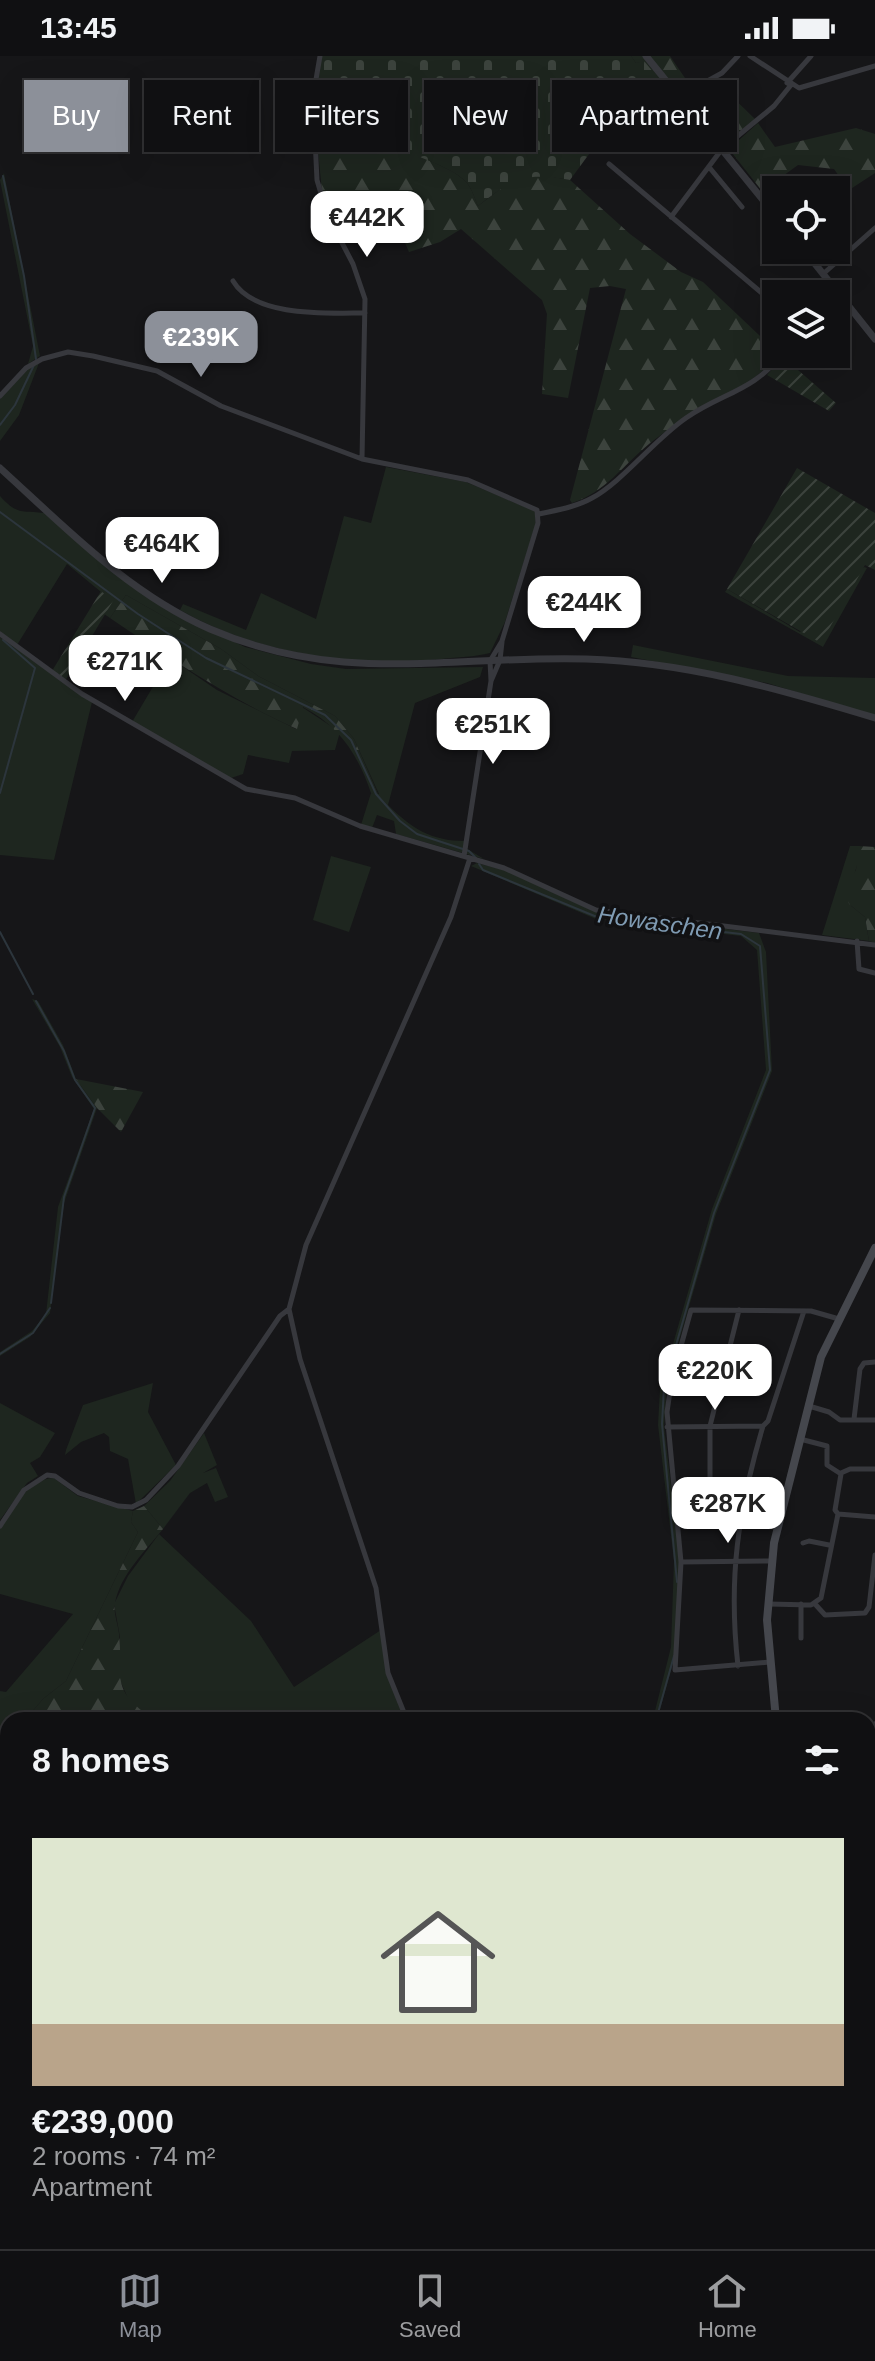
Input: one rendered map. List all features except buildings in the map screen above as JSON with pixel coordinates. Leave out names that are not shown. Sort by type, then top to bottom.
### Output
[{"type":"main road","points":[[775,1712],[768,1604],[784,1505],[821,1357],[875,1248]]},
{"type":"street","points":[[320,56],[313,103],[317,180],[327,214],[360,280],[365,313],[362,459]]},
{"type":"street","points":[[646,56],[666,80]]},
{"type":"street","points":[[709,80],[722,73],[738,56]]},
{"type":"street","points":[[750,56],[789,84],[808,86],[875,66]]},
{"type":"street","points":[[737,137],[774,106],[811,56]]},
{"type":"street","points":[[671,217],[720,152]]},
{"type":"street","points":[[724,152],[762,199]]},
{"type":"street","points":[[609,164],[762,293]]},
{"type":"street","points":[[709,167],[742,207]]},
{"type":"street","points":[[823,274],[875,228]]},
{"type":"street","points":[[815,264],[827,280]]},
{"type":"street","points":[[233,281],[251,297],[284,309],[365,313]]},
{"type":"street","points":[[850,310],[875,339]]},
{"type":"street","points":[[0,396],[34,363],[59,354],[78,353],[150,369],[221,406],[362,459],[468,480],[532,506],[539,514]]},
{"type":"street","points":[[539,514],[599,494],[670,430],[698,410],[755,383],[769,368]]},
{"type":"street","points":[[0,468],[130,582],[175,612],[229,636],[291,656],[346,664],[586,659],[665,665],[766,685],[875,718]]},
{"type":"street","points":[[491,681],[500,660],[502,641],[539,514]]},
{"type":"street","points":[[0,634],[57,678],[238,786],[295,798],[351,824],[515,872],[596,910],[875,945]]},
{"type":"street","points":[[404,1712],[388,1673],[376,1588],[304,1374],[289,1309],[306,1245],[451,917],[468,857],[466,846],[491,681],[490,661],[502,641]]},
{"type":"street","points":[[857,941],[859,969],[865,968],[875,973]]},
{"type":"street","points":[[0,1526],[24,1490],[47,1475],[55,1476],[79,1493],[118,1506],[132,1507],[146,1500],[178,1466],[280,1316],[289,1309]]},
{"type":"street","points":[[771,1662],[675,1670],[681,1562],[667,1427],[669,1391],[691,1310],[804,1311],[839,1319]]},
{"type":"street","points":[[710,1505],[710,1426],[739,1310]]},
{"type":"street","points":[[738,1666],[733,1560],[743,1504],[763,1426],[768,1421],[804,1311]]},
{"type":"street","points":[[854,1419],[860,1369],[867,1362],[875,1362]]},
{"type":"street","points":[[809,1406],[829,1412],[838,1420],[875,1420]]},
{"type":"street","points":[[667,1427],[763,1426]]},
{"type":"street","points":[[800,1439],[827,1446],[827,1465],[841,1474]]},
{"type":"street","points":[[841,1474],[850,1469],[875,1469]]},
{"type":"street","points":[[768,1604],[815,1604],[821,1598],[829,1545],[838,1514],[835,1510],[841,1474]]},
{"type":"street","points":[[677,1506],[743,1504]]},
{"type":"street","points":[[838,1514],[875,1517]]},
{"type":"street","points":[[803,1543],[809,1541],[829,1545]]},
{"type":"street","points":[[815,1604],[825,1615],[865,1613],[869,1607],[875,1555]]},
{"type":"street","points":[[681,1562],[773,1561]]},
{"type":"street","points":[[801,1604],[801,1638]]},
{"type":"green space","points":[[321,56],[631,56],[636,63],[644,61],[660,80],[552,80],[552,152],[591,152],[570,180],[530,177],[511,183],[478,206],[469,185],[458,175],[408,151],[408,80],[319,80]]},
{"type":"green space","points":[[631,56],[670,56],[686,80],[659,80],[644,62],[636,63]]},
{"type":"green space","points":[[737,102],[756,120],[737,133]]},
{"type":"green space","points":[[758,123],[775,147],[856,128],[875,134],[875,173],[850,189],[850,176],[839,176],[834,169],[798,165],[783,176],[762,176],[762,191],[731,152],[737,152],[737,142]]},
{"type":"green space","points":[[408,150],[458,175],[469,185],[478,206],[511,181],[535,174],[570,180],[630,234],[681,272],[703,282],[762,338],[762,368],[765,368],[734,392],[665,432],[595,492],[572,503],[570,500],[626,289],[610,286],[590,288],[568,398],[542,394],[547,314],[542,300],[461,229],[440,242],[409,252],[396,222],[371,192],[322,192],[318,152]]},
{"type":"green space","points":[[4,173],[40,356],[28,364],[33,346],[0,180]]},
{"type":"green space","points":[[39,363],[19,415],[0,441],[0,399],[29,368]]},
{"type":"green space","points":[[773,368],[796,368],[836,403],[829,411],[767,375]]},
{"type":"green space","points":[[386,467],[466,482],[535,511],[536,523],[505,622],[490,653],[408,661],[341,659],[242,638],[180,610],[183,604],[246,630],[261,593],[316,619],[344,516],[371,523]]},
{"type":"green space","points":[[797,468],[875,513],[875,570],[865,565],[821,643],[727,589]]},
{"type":"green space","points":[[0,496],[16,509],[44,513],[161,606],[245,647],[311,664],[346,669],[483,667],[480,677],[415,703],[388,805],[422,832],[442,839],[465,841],[464,847],[484,859],[396,834],[394,821],[377,815],[372,828],[361,825],[371,793],[379,794],[354,739],[335,716],[258,676],[221,649],[126,595],[110,618],[104,614],[112,601],[67,564],[17,645],[0,632]]},
{"type":"green space","points":[[864,567],[867,568],[823,647],[725,592],[727,589],[800,632]]},
{"type":"green space","points":[[101,591],[113,601],[65,681],[52,671]]},
{"type":"green space","points":[[126,595],[221,649],[258,676],[335,716],[354,739],[379,796],[371,793],[346,742],[316,715],[303,707],[297,729],[224,692],[110,618]]},
{"type":"green space","points":[[0,637],[92,702],[54,860],[0,855]]},
{"type":"green space","points":[[633,645],[788,676],[875,678],[875,716],[767,683],[631,657]]},
{"type":"green space","points":[[170,658],[217,690],[296,729],[302,707],[340,732],[335,750],[292,751],[289,763],[248,755],[243,774],[228,779],[132,722]]},
{"type":"green space","points":[[850,846],[859,846],[849,904],[865,917],[869,941],[822,935]]},
{"type":"green space","points":[[859,846],[875,847],[875,943],[869,941],[865,917],[849,904],[845,890],[856,870]]},
{"type":"green space","points":[[331,856],[371,867],[349,932],[313,920]]},
{"type":"green space","points":[[477,863],[504,870],[598,913],[759,933],[766,952],[772,1071],[716,1214],[667,1382],[664,1427],[680,1562],[677,1649],[659,1712],[564,1712],[655,1711],[671,1647],[674,1561],[658,1425],[660,1389],[712,1209],[766,1070],[757,950],[741,936],[596,919],[471,866]]},
{"type":"green space","points":[[32,999],[38,1001],[63,1045],[76,1079],[97,1108],[64,1203],[50,1313],[30,1337],[0,1356],[0,1352],[32,1331],[46,1314],[58,1207],[94,1109],[72,1077],[60,1047]]},
{"type":"green space","points":[[76,1079],[143,1092],[121,1132],[97,1108]]},
{"type":"green space","points":[[153,1383],[148,1412],[176,1465],[136,1504],[128,1459],[110,1451],[109,1437],[104,1433],[81,1442],[65,1455],[83,1405]]},
{"type":"green space","points":[[0,1403],[55,1433],[40,1457],[30,1463],[38,1476],[27,1483],[0,1520]]},
{"type":"green space","points":[[204,1433],[217,1465],[203,1473],[216,1468],[228,1497],[215,1502],[207,1483],[190,1493],[163,1529],[144,1506],[170,1481]]},
{"type":"green space","points":[[54,1478],[78,1496],[133,1511],[131,1522],[138,1532],[66,1681],[32,1712],[0,1712],[0,1691],[6,1692],[73,1614],[0,1594],[0,1529],[3,1521],[21,1496],[46,1479]]},
{"type":"green space","points":[[144,1506],[163,1529],[128,1573],[115,1603],[121,1682],[124,1691],[143,1712],[32,1712],[66,1681],[138,1532],[131,1522],[133,1511]]},
{"type":"green space","points":[[159,1534],[251,1621],[294,1687],[381,1630],[387,1673],[402,1712],[142,1712],[131,1705],[117,1670],[120,1637],[114,1604],[128,1576]]},
{"type":"waterway","name":"Howaschen","points":[[3,176],[24,276],[36,359]]},
{"type":"waterway","name":"Howaschen","points":[[0,425],[15,405],[34,365]]},
{"type":"waterway","name":"Howaschen","points":[[0,512],[138,614],[206,658],[325,715],[351,740],[376,794],[400,821],[417,834],[469,851],[476,858]]},
{"type":"waterway","points":[[0,793],[35,668],[3,640]]},
{"type":"waterway","name":"Howaschen","points":[[479,864],[483,870],[597,917],[741,934],[760,946],[770,1070],[714,1213],[664,1387],[662,1424],[677,1582]]},
{"type":"waterway","points":[[0,932],[33,994]]},
{"type":"waterway","points":[[36,1001],[64,1051],[75,1080],[95,1108],[64,1197],[51,1303]]},
{"type":"waterway","points":[[0,1354],[33,1333],[50,1308]]},
{"type":"waterway","name":"Howaschen","points":[[658,1712],[674,1656]]}]
